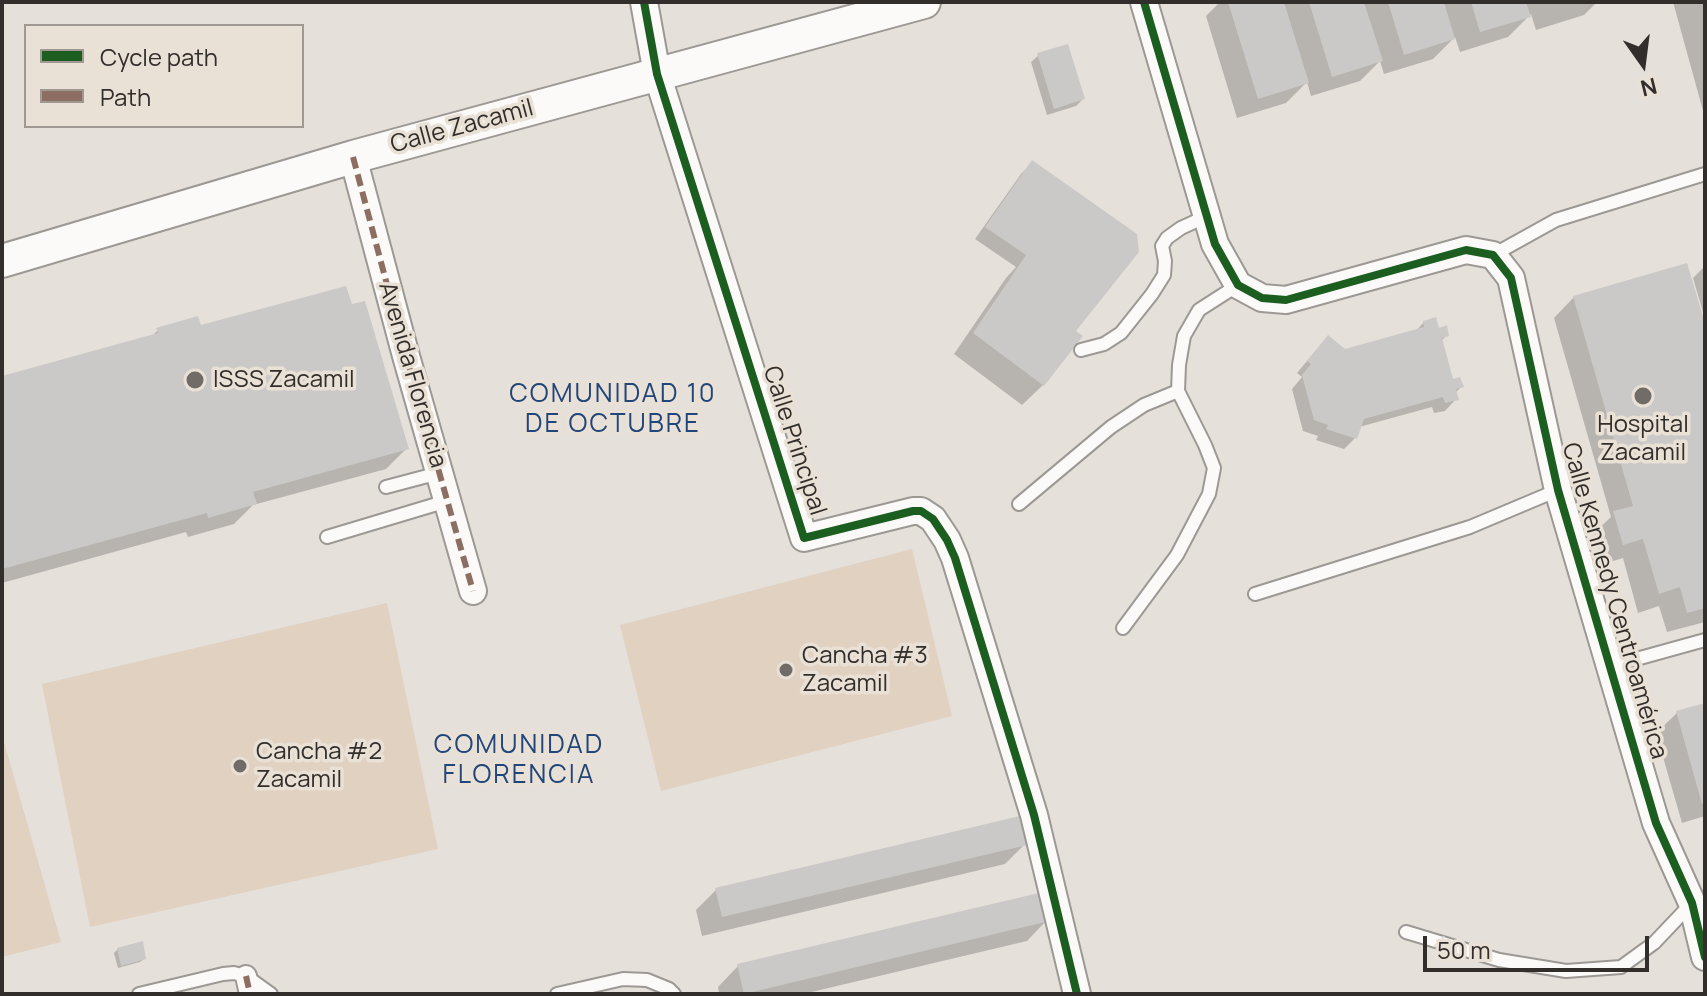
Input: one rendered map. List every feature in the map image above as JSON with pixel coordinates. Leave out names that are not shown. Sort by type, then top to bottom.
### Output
[{"type":"street","points":[[644,2],[657,74]]},
{"type":"street","name":"Calle Zacamil","points":[[2,261],[353,157],[924,2]]},
{"type":"street","points":[[1144,2],[1215,244],[1238,285],[1262,298],[1286,300],[1466,250],[1493,255]]},
{"type":"street","name":"Calle Principal","points":[[657,74],[804,538],[921,511],[933,519],[951,548],[1034,815],[1077,994]]},
{"type":"street","name":"Avenida Florencia","points":[[353,157],[473,591]]},
{"type":"street","name":"Calle Kennedy Centroamérica","points":[[1493,255],[1511,278],[1558,490],[1656,823],[1692,903],[1705,957]]},
{"type":"lane","points":[[1493,255],[1556,220],[1705,174]]},
{"type":"lane","points":[[1081,350],[1104,344],[1121,333],[1164,275],[1162,246],[1167,238],[1207,216]]},
{"type":"lane","points":[[1123,628],[1177,555],[1209,494],[1214,468],[1178,391],[1179,365],[1184,336],[1199,310],[1238,285]]},
{"type":"lane","points":[[1019,504],[1111,427],[1144,405],[1178,391]]},
{"type":"lane","points":[[386,487],[439,473]]},
{"type":"lane","points":[[1255,594],[1470,527],[1558,490]]},
{"type":"lane","points":[[327,537],[447,501]]},
{"type":"lane","points":[[1611,666],[1705,640]]},
{"type":"lane","points":[[1406,932],[1499,960],[1566,971],[1621,967],[1654,943],[1692,903]]},
{"type":"lane","points":[[139,994],[223,974],[271,994]]},
{"type":"lane","points":[[557,994],[623,979],[647,980],[674,994]]},
{"type":"shaded area","name":"Cancha #3 Zacamil","points":[[912,549],[952,716],[661,791],[620,625]]},
{"type":"shaded area","name":"Cancha #2 Zacamil","points":[[387,603],[438,849],[90,927],[42,684]]},
{"type":"shaded area","points":[[2,735],[61,942],[2,957]]},
{"type":"building","points":[[1228,2],[1284,2],[1309,83],[1258,99]]},
{"type":"building","points":[[1309,2],[1364,2],[1383,61],[1332,77]]},
{"type":"building","points":[[1388,2],[1444,2],[1455,39],[1404,55]]},
{"type":"building","points":[[1471,2],[1526,2],[1531,17],[1480,32]]},
{"type":"building","points":[[1068,44],[1085,99],[1054,109],[1037,53]]},
{"type":"building","points":[[1032,160],[1137,234],[1139,252],[1076,331],[1083,336],[1044,386],[973,333],[1026,255],[985,227]]},
{"type":"building","points":[[1687,263],[1705,323],[1705,608],[1687,613],[1680,587],[1659,594],[1643,539],[1623,545],[1613,511],[1633,506],[1573,296]]},
{"type":"building","points":[[346,286],[352,304],[365,301],[409,449],[253,492],[257,504],[208,518],[207,513],[2,569],[2,376],[158,333],[156,328],[198,316],[201,325]]},
{"type":"building","points":[[1436,317],[1439,328],[1447,325],[1449,336],[1442,338],[1453,379],[1460,377],[1464,387],[1456,389],[1459,400],[1445,403],[1443,397],[1364,419],[1357,439],[1326,429],[1328,425],[1314,420],[1302,375],[1311,364],[1307,361],[1328,335],[1345,349],[1424,327],[1423,321]]},
{"type":"building","points":[[1705,703],[1705,803],[1702,804],[1676,711]]},
{"type":"building","points":[[1020,816],[1027,845],[722,917],[715,888]]},
{"type":"building","points":[[1043,892],[1049,921],[744,994],[737,964]]},
{"type":"building","points":[[143,941],[146,959],[121,966],[117,948]]},
{"type":"marked path","points":[[353,157],[473,591]]},
{"type":"marked path","points":[[246,976],[250,994]]},
{"type":"cycle path","points":[[644,2],[657,74],[804,538],[921,511],[933,519],[947,540],[1034,815],[1077,994]]},
{"type":"cycle path","points":[[1144,2],[1215,244],[1238,285],[1262,298],[1286,300],[1466,250],[1493,255],[1511,278],[1558,490],[1656,823],[1692,903],[1705,957]]},
{"type":"place","name":"ISSS Zacamil","points":[[195,380]]},
{"type":"place","name":"Hospital Zacamil","points":[[1643,396]]},
{"type":"place","name":"Cancha #3 Zacamil","points":[[786,670]]},
{"type":"place","name":"Cancha #2 Zacamil","points":[[240,766]]},
{"type":"district","name":"COMUNIDAD 10 DE OCTUBRE","points":[[613,410]]},
{"type":"district","name":"COMUNIDAD FLORENCIA","points":[[519,761]]}]
